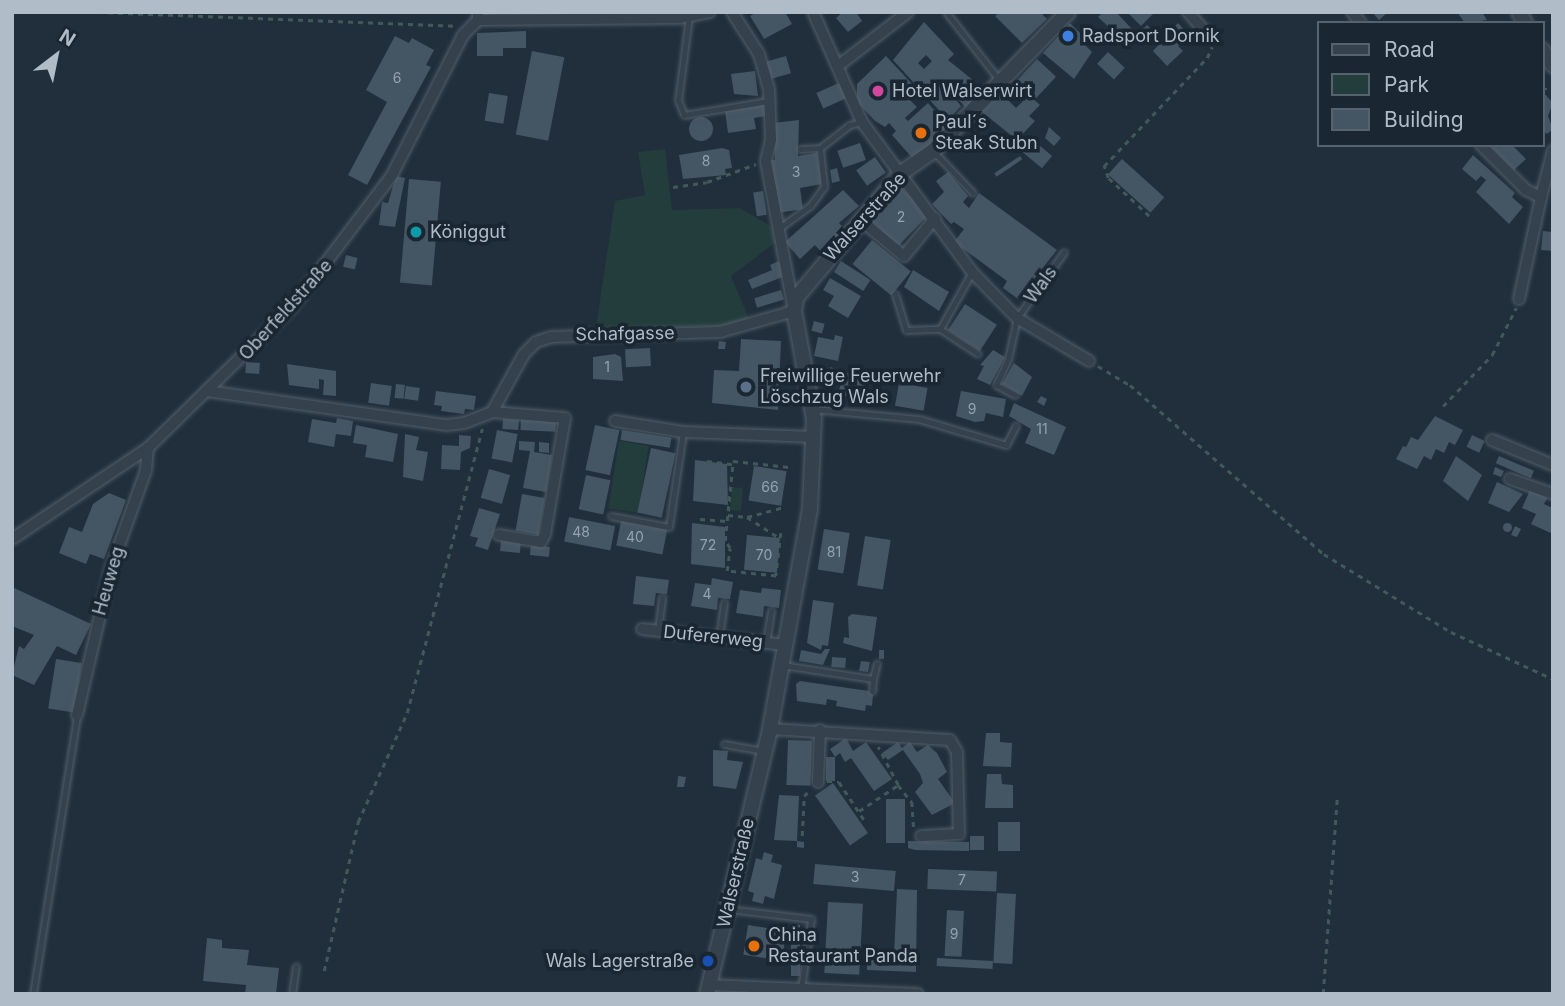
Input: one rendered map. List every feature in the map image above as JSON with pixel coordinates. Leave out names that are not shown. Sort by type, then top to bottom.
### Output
[{"type":"street","points":[[478,16],[689,17],[709,12]]},
{"type":"street","points":[[732,12],[759,54],[769,101],[771,139],[766,161],[794,310]]},
{"type":"street","points":[[813,12],[862,122],[972,272],[1017,318],[1089,361]]},
{"type":"street","points":[[838,66],[908,12]]},
{"type":"street","name":"Walserstraße","points":[[708,989],[771,729],[805,540],[815,437],[813,409],[794,310],[802,287],[863,222],[900,174],[933,151],[1068,12]]},
{"type":"street","points":[[1188,12],[1209,36]]},
{"type":"street","name":"Oberfeldstraße","points":[[12,539],[148,448],[293,306],[352,233],[420,126],[463,35],[478,16]]},
{"type":"street","points":[[1483,147],[1525,190],[1541,197]]},
{"type":"street","points":[[1519,299],[1553,151]]},
{"type":"street","points":[[863,222],[904,256],[934,218]]},
{"type":"street","name":"Schafgasse","points":[[489,413],[524,354],[536,342],[551,337],[720,332],[794,310]]},
{"type":"street","points":[[207,391],[447,425],[489,413],[565,418],[545,534],[541,542],[499,535]]},
{"type":"street","points":[[615,421],[683,432],[815,437]]},
{"type":"street","points":[[1492,440],[1553,465]]},
{"type":"street","name":"Heuweg","points":[[77,715],[108,581],[146,470],[148,448]]},
{"type":"street","points":[[1510,479],[1553,494]]},
{"type":"street","name":"Dufererweg","points":[[642,629],[785,645]]},
{"type":"street","points":[[771,729],[950,740],[957,751],[959,834],[921,836]]},
{"type":"street","points":[[818,782],[820,730]]},
{"type":"street","points":[[708,989],[801,989],[918,994]]},
{"type":"lane","points":[[946,12],[1000,81]]},
{"type":"lane","points":[[689,17],[678,100],[684,115],[769,101]]},
{"type":"lane","points":[[800,149],[820,148],[849,125],[862,122]]},
{"type":"lane","points":[[778,229],[810,206],[824,187],[820,148]]},
{"type":"lane","points":[[933,151],[972,193]]},
{"type":"lane","name":"Wals","points":[[1017,318],[1064,253]]},
{"type":"lane","points":[[940,329],[972,272]]},
{"type":"lane","points":[[895,294],[906,330],[940,329],[978,354]]},
{"type":"lane","points":[[1015,395],[996,385],[1008,359],[1017,318]]},
{"type":"lane","points":[[813,409],[919,419],[1006,445],[1016,425]]},
{"type":"lane","points":[[611,516],[669,527],[683,432]]},
{"type":"lane","points":[[657,631],[662,597]]},
{"type":"lane","points":[[719,638],[724,602]]},
{"type":"lane","points":[[766,643],[771,610]]},
{"type":"lane","points":[[872,691],[877,663]]},
{"type":"lane","points":[[782,665],[873,678]]},
{"type":"lane","points":[[33,994],[77,715]]},
{"type":"lane","points":[[724,744],[765,751]]},
{"type":"lane","points":[[728,909],[811,919],[801,989]]},
{"type":"lane","points":[[292,994],[296,966]]},
{"type":"path","points":[[98,12],[459,26],[478,16]]},
{"type":"path","points":[[1149,216],[1108,178],[1104,166],[1207,58],[1212,49],[1209,36]]},
{"type":"path","points":[[673,187],[707,181],[766,161]]},
{"type":"path","points":[[1443,407],[1492,355],[1519,299]]},
{"type":"path","points":[[1089,361],[1130,385],[1334,562],[1451,632],[1553,679]]},
{"type":"path","points":[[324,971],[358,822],[407,713],[489,413]]},
{"type":"path","points":[[707,461],[789,467]]},
{"type":"path","points":[[733,464],[727,515],[727,571],[776,576],[781,533]]},
{"type":"path","points":[[727,515],[747,517],[784,507]]},
{"type":"path","points":[[747,517],[781,539]]},
{"type":"path","points":[[700,519],[727,522]]},
{"type":"path","points":[[871,735],[898,785],[912,802],[912,825],[921,836]]},
{"type":"path","points":[[802,836],[804,796],[818,782],[839,782],[864,821]]},
{"type":"path","points":[[859,811],[898,785]]},
{"type":"path","points":[[1322,994],[1337,800]]},
{"type":"green space","points":[[665,149],[672,210],[740,208],[772,227],[776,242],[731,276],[749,319],[726,326],[596,327],[615,201],[645,195],[638,152]]},
{"type":"green space","points":[[619,441],[649,446],[638,513],[608,508]]},
{"type":"green space","points":[[732,487],[743,488],[741,511],[730,510]]},
{"type":"building","points":[[757,12],[785,12],[792,24],[764,39],[750,16]]},
{"type":"building","points":[[843,12],[856,12],[862,21],[848,32],[836,18]]},
{"type":"building","points":[[1000,12],[1040,12],[1047,19],[1022,43],[995,16]]},
{"type":"building","points":[[1103,12],[1116,12],[1132,29],[1115,43],[1107,35],[1112,30],[1098,17]]},
{"type":"building","points":[[1127,12],[1155,12],[1141,26]]},
{"type":"building","points":[[1372,12],[1388,12],[1379,20]]},
{"type":"building","points":[[1457,12],[1482,12],[1487,20],[1480,21],[1464,21]]},
{"type":"building","points":[[924,22],[954,54],[948,60],[974,81],[970,85],[979,95],[966,108],[944,84],[961,106],[948,120],[893,60]],"holes":[[[926,55],[932,61],[924,69],[918,63]]]},
{"type":"building","points":[[1070,23],[1088,41],[1085,45],[1092,52],[1074,79],[1043,53]]},
{"type":"building","points":[[1178,23],[1189,35],[1178,46],[1183,51],[1167,66],[1153,51]]},
{"type":"building","points":[[1147,25],[1157,35],[1146,46],[1136,36]]},
{"type":"building","points":[[526,31],[526,48],[503,48],[503,56],[477,56],[477,33]]},
{"type":"building","points":[[395,36],[409,43],[412,38],[434,50],[426,65],[431,67],[367,185],[348,175],[387,102],[366,90]]},
{"type":"building","points":[[532,51],[564,57],[548,141],[516,134]]},
{"type":"building","points":[[1108,52],[1125,68],[1114,79],[1097,64]]},
{"type":"building","points":[[786,56],[791,73],[771,79],[766,62]]},
{"type":"building","points":[[886,56],[913,85],[895,102],[905,95],[917,107],[905,118],[908,121],[928,103],[951,129],[915,161],[892,135],[896,131],[889,123],[885,127],[875,121],[857,102],[857,84]]},
{"type":"building","points":[[1037,59],[1056,77],[1036,99],[1017,81]]},
{"type":"building","points":[[755,71],[758,96],[734,94],[731,74]]},
{"type":"building","points":[[841,82],[848,98],[823,109],[816,93]]},
{"type":"building","points":[[489,93],[508,96],[503,124],[485,121]]},
{"type":"building","points":[[1001,93],[1016,108],[1029,95],[1040,105],[1029,116],[1035,121],[1017,140],[982,112]]},
{"type":"building","points":[[1544,93],[1553,103],[1548,116],[1553,129],[1547,134],[1544,131]]},
{"type":"building","points":[[763,103],[765,116],[754,118],[756,129],[728,133],[725,111]]},
{"type":"building","points":[[696,117],[706,117],[713,124],[713,134],[706,141],[696,141],[689,134],[689,124]]},
{"type":"building","points":[[799,120],[798,156],[817,153],[822,184],[800,188],[803,209],[778,213],[770,160],[775,160],[773,123]]},
{"type":"building","points":[[1049,127],[1061,138],[1054,146],[1045,138]]},
{"type":"building","points":[[1033,140],[1052,156],[1042,168],[1023,152]]},
{"type":"building","points":[[860,143],[866,160],[843,168],[837,151]]},
{"type":"building","points":[[1491,147],[1514,147],[1526,159],[1514,170]]},
{"type":"building","points":[[722,148],[729,150],[732,168],[725,169],[726,175],[683,179],[679,155]]},
{"type":"building","points":[[1473,155],[1515,193],[1512,197],[1523,207],[1509,224],[1476,192],[1486,180],[1481,176],[1476,181],[1462,169]]},
{"type":"building","points":[[1020,156],[1022,159],[997,177],[994,173]]},
{"type":"building","points":[[875,157],[886,173],[867,186],[856,170]]},
{"type":"building","points":[[1122,159],[1164,197],[1150,213],[1108,175]]},
{"type":"building","points":[[837,168],[840,181],[832,183],[830,170]]},
{"type":"building","points":[[948,172],[968,196],[963,202],[969,208],[979,193],[1057,250],[1018,299],[1003,288],[1007,281],[954,242],[964,229],[954,222],[951,224],[932,204],[944,192],[936,181]]},
{"type":"building","points":[[396,176],[405,178],[395,227],[379,225],[382,202],[388,203]]},
{"type":"building","name":"Königgut","points":[[409,179],[441,182],[432,285],[400,283]]},
{"type":"building","points":[[901,187],[929,214],[898,246],[870,219]]},
{"type":"building","points":[[843,190],[859,206],[839,223],[849,234],[825,256],[815,245],[800,259],[785,242]]},
{"type":"building","points":[[763,191],[767,215],[757,216],[753,193]]},
{"type":"building","points":[[1543,231],[1553,232],[1553,251],[1541,250]]},
{"type":"building","points":[[872,240],[911,271],[891,296],[852,264]]},
{"type":"building","points":[[346,255],[358,258],[355,270],[343,267]]},
{"type":"building","points":[[779,261],[785,276],[752,289],[748,280],[772,270],[770,265]]},
{"type":"building","points":[[841,261],[870,280],[863,291],[834,272]]},
{"type":"building","points":[[913,270],[949,292],[939,311],[904,287]]},
{"type":"building","points":[[830,278],[861,296],[848,318],[828,306],[834,296],[823,290]]},
{"type":"building","points":[[781,290],[784,300],[757,308],[754,298]]},
{"type":"building","points":[[965,304],[997,325],[980,351],[948,330]]},
{"type":"building","points":[[814,321],[825,324],[822,334],[811,331]]},
{"type":"building","points":[[835,335],[843,337],[838,361],[814,356],[818,337],[834,340]]},
{"type":"building","name":"Freiwillige Feuerwehr Löschzug Wals","points":[[741,339],[781,341],[778,410],[712,403],[714,370],[739,371]]},
{"type":"building","points":[[719,341],[726,342],[725,349],[718,349]]},
{"type":"building","points":[[650,348],[651,366],[626,367],[625,349]]},
{"type":"building","points":[[993,350],[1005,357],[990,385],[977,379],[984,366],[980,365]]},
{"type":"building","points":[[615,354],[621,357],[623,381],[593,379],[593,357]]},
{"type":"building","points":[[246,362],[260,363],[259,374],[245,373]]},
{"type":"building","points":[[1014,363],[1032,377],[1022,396],[1002,384]]},
{"type":"building","points":[[287,364],[336,371],[336,396],[323,395],[324,380],[319,379],[319,389],[289,385]]},
{"type":"building","points":[[830,367],[866,379],[862,399],[838,394],[841,383],[828,380]]},
{"type":"building","points":[[371,383],[392,386],[389,406],[368,403]]},
{"type":"building","points":[[899,383],[928,388],[924,411],[895,406]]},
{"type":"building","points":[[396,384],[405,385],[403,399],[395,398]]},
{"type":"building","points":[[406,386],[420,388],[418,401],[404,399]]},
{"type":"building","points":[[436,391],[476,396],[474,410],[465,409],[464,414],[441,411],[442,406],[434,405]]},
{"type":"building","points":[[961,391],[1006,399],[1003,417],[986,413],[984,421],[975,422],[956,416]]},
{"type":"building","points":[[1041,396],[1047,399],[1044,406],[1037,402]]},
{"type":"building","points":[[1014,403],[1066,427],[1054,455],[1025,443],[1031,429],[1009,416]]},
{"type":"building","points":[[1435,416],[1463,430],[1455,445],[1449,442],[1444,453],[1436,449],[1431,460],[1424,456],[1417,469],[1396,459],[1411,437],[1418,440]]},
{"type":"building","points":[[337,418],[353,421],[351,436],[336,434],[334,447],[308,442],[312,419],[336,423]]},
{"type":"building","points":[[503,419],[519,420],[518,430],[502,429]]},
{"type":"building","points":[[521,419],[556,421],[555,432],[520,430]]},
{"type":"building","points":[[356,425],[398,434],[393,462],[365,457],[367,445],[353,443]]},
{"type":"building","points":[[595,425],[619,430],[610,475],[585,470]]},
{"type":"building","points":[[497,430],[518,434],[512,462],[491,458]]},
{"type":"building","points":[[622,430],[671,438],[670,448],[620,440]]},
{"type":"building","points":[[405,434],[419,437],[416,450],[428,452],[423,481],[403,477]]},
{"type":"building","points":[[459,435],[471,436],[470,448],[461,452],[460,470],[441,469],[442,445],[459,446]]},
{"type":"building","points":[[1472,435],[1485,441],[1479,453],[1467,447]]},
{"type":"building","points":[[519,441],[535,442],[534,452],[552,455],[546,492],[523,488],[530,451],[519,450]]},
{"type":"building","points":[[539,442],[549,443],[549,453],[539,452]]},
{"type":"building","points":[[651,448],[675,453],[662,518],[637,513]]},
{"type":"building","points":[[1456,456],[1482,475],[1468,501],[1443,481]]},
{"type":"building","points":[[1499,456],[1534,471],[1531,478],[1496,463]]},
{"type":"building","points":[[695,460],[727,464],[728,505],[693,501]]},
{"type":"building","points":[[754,466],[787,471],[781,506],[749,501]]},
{"type":"building","points":[[1495,467],[1504,471],[1501,477],[1493,474]]},
{"type":"building","points":[[489,469],[510,475],[502,504],[481,498]]},
{"type":"building","points":[[586,475],[610,480],[603,514],[579,509]]},
{"type":"building","points":[[1497,482],[1523,494],[1509,512],[1488,503]]},
{"type":"building","points":[[1530,490],[1547,498],[1544,504],[1553,508],[1553,534],[1531,524],[1536,514],[1522,508]]},
{"type":"building","points":[[109,493],[126,500],[104,559],[90,554],[86,564],[59,553],[69,527],[82,532],[93,504]]},
{"type":"building","points":[[522,494],[545,498],[538,534],[516,530]]},
{"type":"building","points":[[479,508],[500,514],[488,550],[475,546],[478,538],[470,536]]},
{"type":"building","points":[[569,517],[615,526],[610,551],[564,542]]},
{"type":"building","points":[[621,521],[667,530],[662,555],[616,546]]},
{"type":"building","points":[[692,523],[725,527],[725,568],[691,564]]},
{"type":"building","points":[[1507,523],[1511,527],[1507,531],[1503,527]]},
{"type":"building","points":[[1515,526],[1521,529],[1517,537],[1511,535]]},
{"type":"building","points":[[824,529],[850,533],[843,574],[818,569]]},
{"type":"building","points":[[747,535],[780,538],[777,573],[744,570]]},
{"type":"building","points":[[865,536],[891,540],[883,589],[857,585]]},
{"type":"building","points":[[501,541],[521,543],[520,553],[500,551]]},
{"type":"building","points":[[531,545],[550,547],[549,557],[530,555]]},
{"type":"building","points":[[636,576],[669,580],[667,594],[656,593],[654,606],[633,604]]},
{"type":"building","points":[[712,578],[733,582],[730,599],[718,598],[717,610],[691,606],[695,583],[711,585]]},
{"type":"building","points":[[12,587],[91,624],[76,655],[57,646],[34,685],[12,675],[19,646],[24,649],[34,635],[12,626]]},
{"type":"building","points":[[762,588],[781,590],[779,608],[764,606],[763,617],[736,613],[740,590],[761,593]]},
{"type":"building","points":[[813,600],[834,603],[828,646],[822,645],[821,650],[807,643]]},
{"type":"building","points":[[852,614],[877,617],[872,651],[843,643],[844,637],[849,638],[848,617]]},
{"type":"building","points":[[825,649],[830,649],[823,665],[799,661],[801,650],[821,654]]},
{"type":"building","points":[[879,650],[884,650],[884,659],[879,659]]},
{"type":"building","points":[[832,657],[846,658],[845,668],[831,667]]},
{"type":"building","points":[[56,659],[82,663],[74,712],[48,708]]},
{"type":"building","points":[[861,661],[870,662],[868,672],[859,671]]},
{"type":"building","points":[[800,681],[869,691],[873,695],[872,706],[866,705],[865,711],[836,706],[837,701],[827,699],[826,705],[797,701],[796,684]]},
{"type":"building","points":[[986,733],[1000,733],[1000,742],[1012,743],[1011,767],[983,766]]},
{"type":"building","points":[[846,738],[853,751],[866,742],[892,779],[874,791],[851,758],[845,762],[840,753],[835,757],[830,749]]},
{"type":"building","points":[[788,740],[812,741],[810,786],[786,785]]},
{"type":"building","points":[[898,742],[902,748],[910,742],[917,752],[928,745],[937,753],[947,772],[938,779],[955,803],[932,815],[915,792],[923,783],[903,750],[888,760],[882,753]]},
{"type":"building","points":[[713,750],[728,751],[727,760],[743,762],[736,789],[713,786]]},
{"type":"building","points":[[826,757],[835,757],[835,781],[826,781]]},
{"type":"building","points":[[987,774],[1001,774],[1002,784],[1013,785],[1013,808],[985,808]]},
{"type":"building","points":[[678,776],[686,777],[684,787],[677,787]]},
{"type":"building","points":[[833,783],[868,833],[850,846],[815,796]]},
{"type":"building","points":[[779,795],[799,796],[797,841],[774,840]]},
{"type":"building","points":[[886,799],[905,799],[905,843],[886,843]]},
{"type":"building","points":[[998,822],[1020,822],[1020,851],[998,851]]},
{"type":"building","points":[[970,836],[984,836],[984,850],[970,850]]},
{"type":"building","points":[[797,841],[804,842],[804,848],[797,847]]},
{"type":"building","points":[[908,841],[969,842],[969,851],[915,850],[908,848]]},
{"type":"building","points":[[764,852],[773,855],[771,862],[782,865],[774,899],[765,896],[763,904],[752,901],[754,893],[748,891],[756,858],[762,860]]},
{"type":"building","points":[[815,864],[896,871],[894,891],[813,884]]},
{"type":"building","points":[[928,869],[997,871],[996,891],[927,889]]},
{"type":"building","points":[[897,889],[917,890],[916,972],[867,970],[867,955],[894,956]]},
{"type":"building","points":[[997,893],[1016,894],[1012,964],[993,963]]},
{"type":"building","points":[[828,902],[863,904],[859,975],[824,973]]},
{"type":"building","points":[[947,910],[964,911],[962,957],[945,956]]},
{"type":"building","points":[[748,925],[787,931],[782,961],[743,955]]},
{"type":"building","points":[[791,925],[800,925],[800,976],[791,976]]},
{"type":"building","points":[[207,938],[222,940],[222,948],[249,950],[247,965],[279,968],[276,994],[245,994],[246,985],[203,981]]},
{"type":"building","points":[[937,958],[993,961],[993,969],[937,966]]},
{"type":"place","name":"Radsport Dornik","points":[[1068,36]]},
{"type":"place","name":"Hotel Walserwirt","points":[[878,91]]},
{"type":"place","name":"Paul´s Steak Stubn","points":[[921,133]]},
{"type":"place","name":"Königgut","points":[[416,232]]},
{"type":"place","name":"Freiwillige Feuerwehr Löschzug Wals","points":[[746,387]]},
{"type":"place","name":"China Restaurant Panda","points":[[754,946]]},
{"type":"place","name":"Wals Lagerstraße","points":[[708,961]]}]
